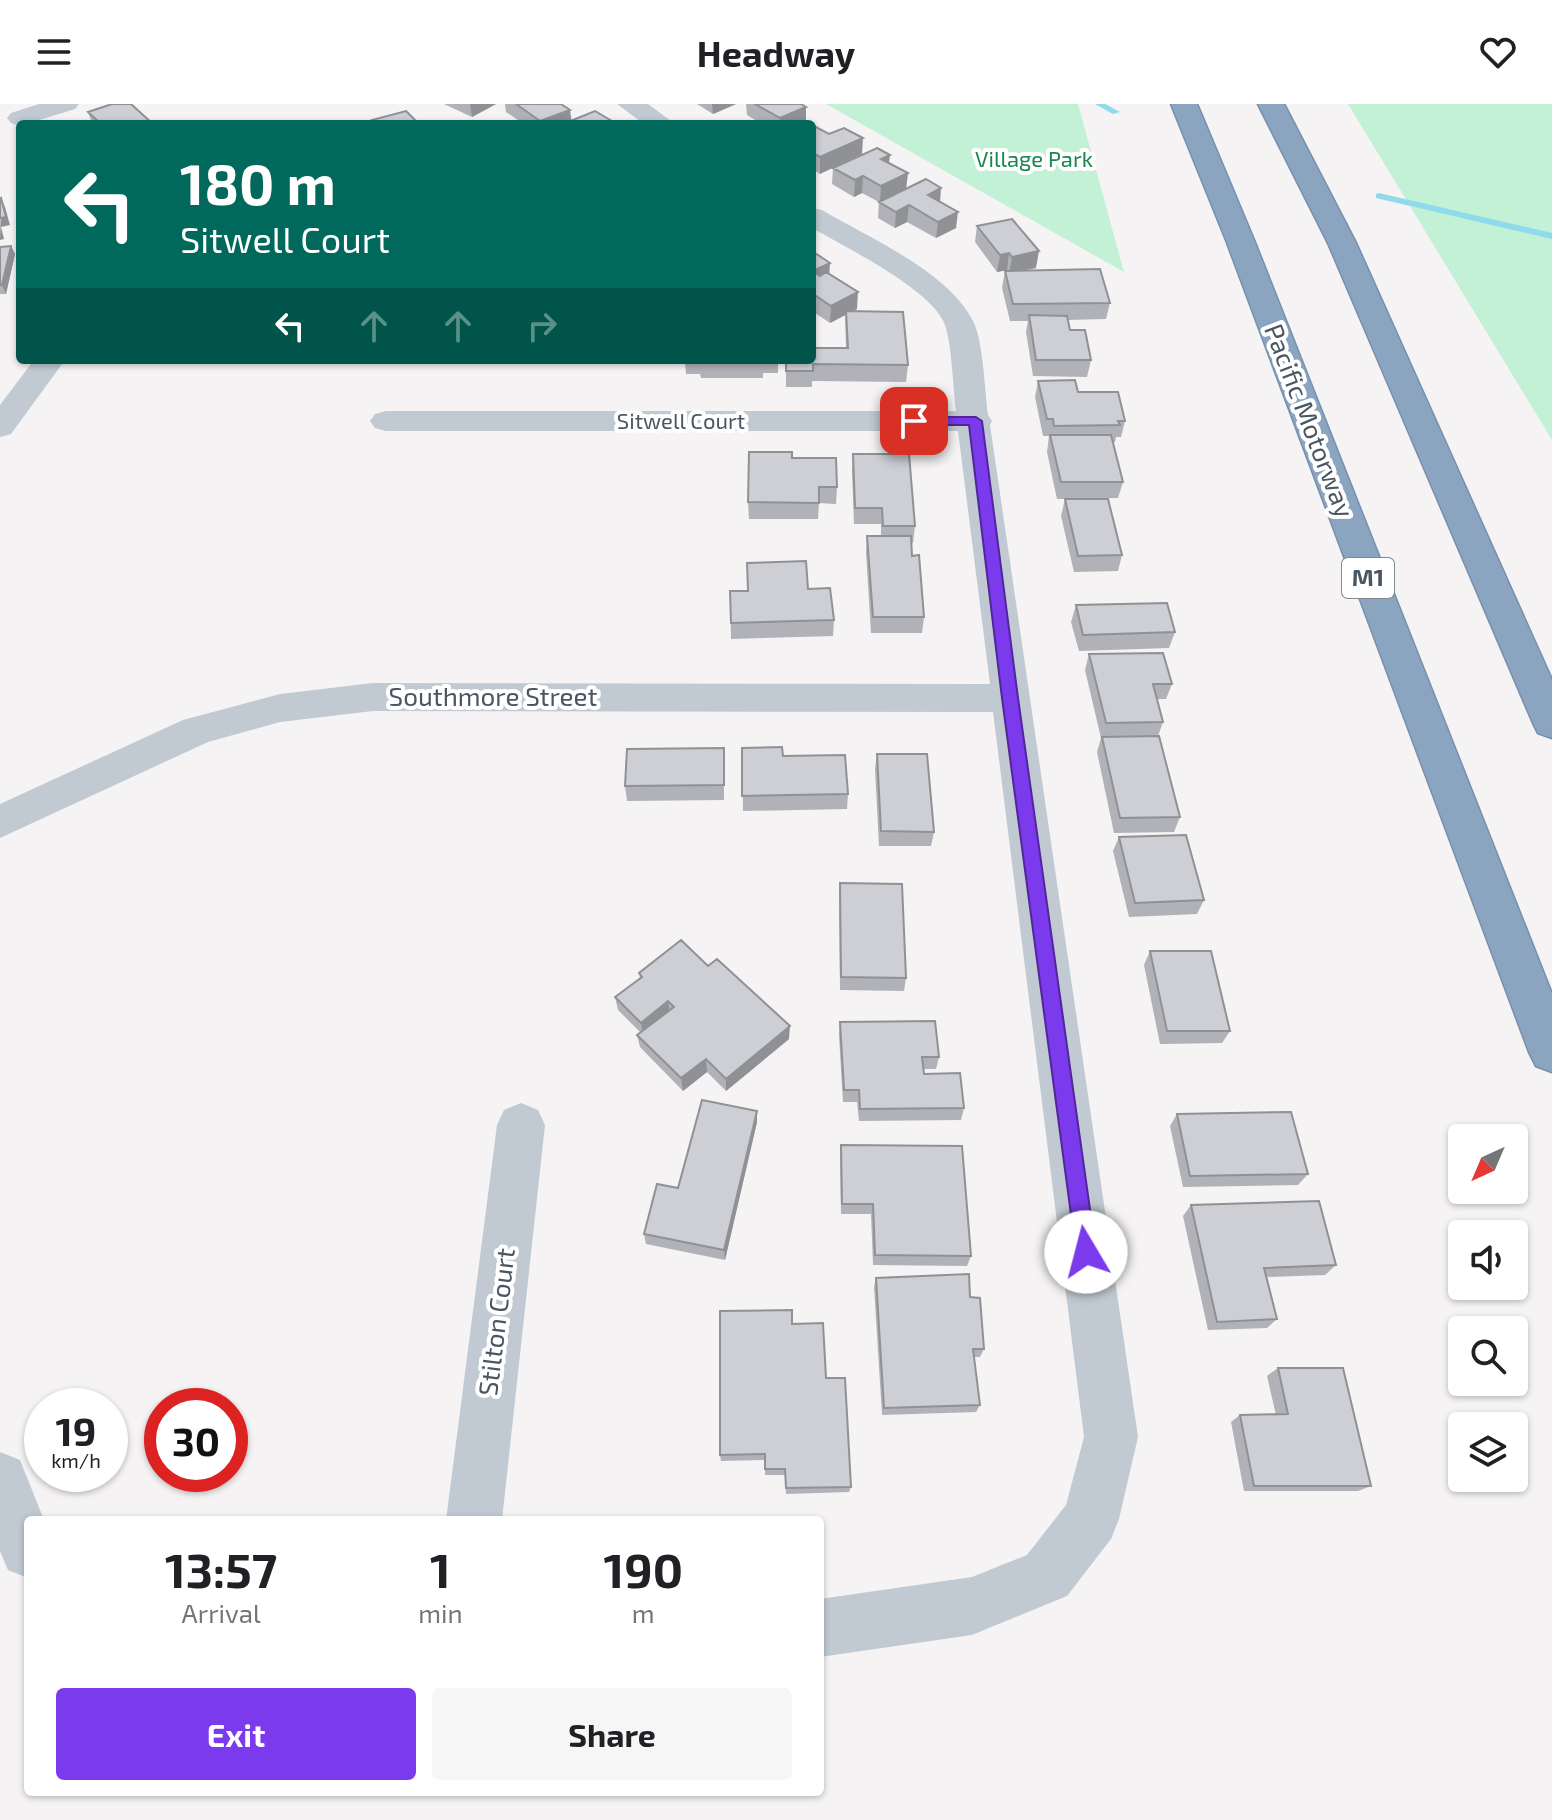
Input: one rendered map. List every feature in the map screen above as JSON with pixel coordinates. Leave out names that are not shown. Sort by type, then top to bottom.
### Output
[{"type":"highway","name":"Pacific Motorway","points":[[1184,104],[1240,240],[1552,1052]]},
{"type":"highway","points":[[1271,104],[1342,243],[1552,723]]},
{"type":"street","points":[[18,115],[66,104]]},
{"type":"street","points":[[630,104],[656,120]]},
{"type":"street","points":[[816,218],[907,272],[943,299],[960,325],[976,421],[1010,698],[1111,1437],[1091,1519],[1047,1576],[972,1606],[824,1627]]},
{"type":"street","points":[[0,427],[47,364]]},
{"type":"street","name":"Sitwell Court","points":[[386,421],[976,421]]},
{"type":"street","name":"Southmore Street","points":[[0,822],[197,730],[280,708],[373,697],[1010,698]]},
{"type":"street","name":"Stilton Court","points":[[474,1516],[521,1125]]},
{"type":"street","points":[[0,1480],[24,1540]]},
{"type":"green space","name":"Village Park","points":[[826,104],[1078,104],[1124,272]]},
{"type":"green space","points":[[1348,104],[1552,104],[1552,440]]},
{"type":"building","points":[[112,104],[131,104],[149,120],[97,120],[88,112]]},
{"type":"building","points":[[516,104],[561,104],[570,110],[543,120]]},
{"type":"building","points":[[755,104],[801,104],[806,107],[780,118]]},
{"type":"building","points":[[406,111],[415,120],[372,120]]},
{"type":"building","points":[[595,111],[610,120],[573,120]]},
{"type":"building","points":[[816,127],[829,134],[844,128],[863,138],[820,157],[816,154]]},
{"type":"building","points":[[877,148],[890,155],[881,159],[908,173],[881,186],[863,176],[855,180],[833,168]]},
{"type":"building","points":[[926,179],[941,188],[928,195],[958,212],[938,222],[909,205],[896,212],[879,202]]},
{"type":"building","points":[[0,199],[6,217],[0,218]]},
{"type":"building","points":[[1012,219],[1039,251],[1012,257],[1009,253],[1000,255],[977,226]]},
{"type":"building","points":[[11,246],[2,285],[0,285],[0,247]]},
{"type":"building","points":[[816,254],[830,263],[816,270]]},
{"type":"building","points":[[1100,269],[1110,303],[1013,304],[1005,271]]},
{"type":"building","points":[[826,272],[858,292],[831,306],[816,296],[816,273],[820,276]]},
{"type":"building","points":[[846,311],[903,312],[908,365],[813,364],[816,364],[816,348],[848,348]]},
{"type":"building","points":[[1029,315],[1067,316],[1070,330],[1085,330],[1091,360],[1036,360]]},
{"type":"building","points":[[786,364],[813,364],[813,371],[786,371]]},
{"type":"building","points":[[1075,380],[1078,392],[1118,392],[1125,421],[1118,421],[1120,425],[1054,426],[1053,419],[1047,419],[1038,381]]},
{"type":"building","points":[[1050,435],[1111,435],[1123,482],[1061,482]]},
{"type":"building","points":[[749,452],[792,452],[792,458],[836,458],[837,487],[819,487],[819,503],[748,502]]},
{"type":"building","points":[[853,454],[909,454],[915,526],[883,526],[882,508],[855,508]]},
{"type":"building","points":[[1065,499],[1108,499],[1122,555],[1078,556]]},
{"type":"building","points":[[867,536],[911,536],[912,556],[919,555],[924,617],[873,617]]},
{"type":"building","points":[[806,561],[808,589],[830,588],[834,620],[731,623],[730,591],[748,591],[747,563]]},
{"type":"building","points":[[1167,603],[1175,632],[1083,635],[1076,605]]},
{"type":"building","points":[[1163,653],[1172,684],[1153,684],[1163,722],[1106,723],[1089,654]]},
{"type":"building","points":[[1159,736],[1180,817],[1120,818],[1102,737]]},
{"type":"building","points":[[782,747],[783,756],[845,755],[848,794],[742,796],[742,748]]},
{"type":"building","points":[[724,748],[724,785],[625,786],[627,749]]},
{"type":"building","points":[[877,754],[927,754],[934,832],[881,831]]},
{"type":"building","points":[[1186,835],[1204,900],[1135,903],[1119,837]]},
{"type":"building","points":[[840,883],[902,884],[906,978],[841,977]]},
{"type":"building","points":[[681,940],[708,966],[717,959],[790,1026],[726,1079],[706,1059],[681,1078],[637,1035],[674,1007],[668,1001],[641,1023],[615,997],[642,977],[639,973]]},
{"type":"building","points":[[1150,951],[1211,951],[1230,1031],[1167,1031]]},
{"type":"building","points":[[935,1021],[939,1057],[922,1057],[924,1074],[960,1073],[964,1108],[860,1109],[859,1090],[844,1090],[840,1022]]},
{"type":"building","points":[[702,1100],[757,1111],[724,1250],[644,1234],[657,1184],[678,1188]]},
{"type":"building","points":[[1291,1112],[1308,1174],[1190,1176],[1177,1114]]},
{"type":"building","points":[[841,1145],[962,1146],[971,1256],[875,1255],[873,1204],[842,1204]]},
{"type":"building","points":[[1319,1201],[1336,1265],[1264,1268],[1277,1319],[1217,1322],[1191,1205]]},
{"type":"building","points":[[969,1274],[970,1297],[980,1298],[984,1349],[973,1349],[980,1405],[884,1408],[876,1278]]},
{"type":"building","points":[[792,1310],[792,1324],[823,1323],[826,1378],[845,1378],[851,1487],[786,1488],[785,1469],[765,1469],[765,1454],[720,1455],[720,1311]]},
{"type":"building","points":[[1278,1368],[1343,1368],[1371,1486],[1254,1486],[1240,1415],[1288,1414]]},
{"type":"waterway","points":[[1099,104],[1116,112]]},
{"type":"waterway","points":[[1379,196],[1552,236]]},
{"type":"route","points":[[914,421],[976,421],[1010,698],[1086,1252]]}]
